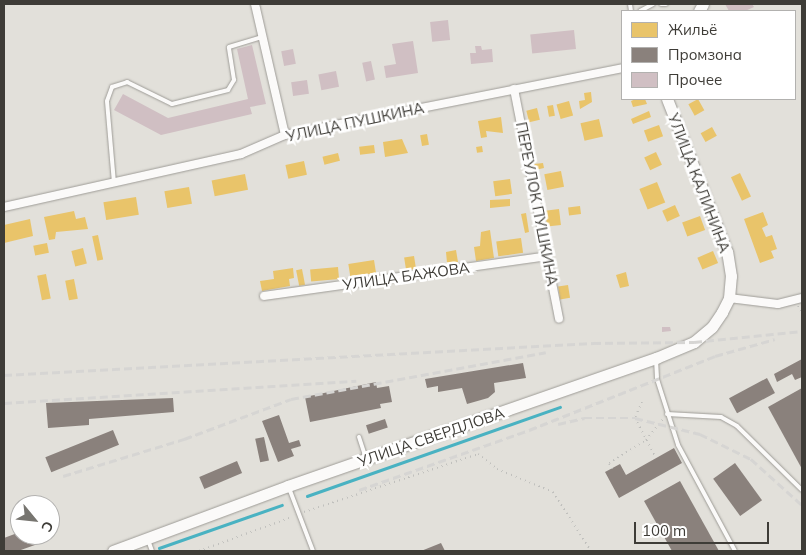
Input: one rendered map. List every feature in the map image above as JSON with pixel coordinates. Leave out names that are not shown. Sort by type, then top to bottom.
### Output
[{"type":"main road","name":"УЛИЦА КАЛИНИНА","points":[[667,100],[727,252],[731,276],[729,298]]},
{"type":"main road","name":"УЛИЦА СВЕРДЛОВА","points":[[113,551],[150,546],[288,486],[656,358],[700,337],[712,326],[729,298]]},
{"type":"street","points":[[255,4],[285,135]]},
{"type":"street","name":"УЛИЦА ПУШКИНА","points":[[4,206],[241,154],[285,135],[621,68]]},
{"type":"street","name":"ПЕРЕУЛОК ПУШКИНА","points":[[514,89],[559,319]]},
{"type":"street","name":"УЛИЦА БАЖОВА","points":[[264,296],[547,256]]},
{"type":"street","points":[[729,298],[778,304],[802,298]]},
{"type":"lane","points":[[642,10],[653,4]]},
{"type":"lane","points":[[661,4],[666,4]]},
{"type":"lane","points":[[114,183],[107,101],[112,87],[127,82],[172,104],[228,90],[234,80],[229,48],[262,37]]},
{"type":"lane","points":[[656,358],[657,379],[678,445],[735,551]]},
{"type":"lane","points":[[667,414],[721,417],[737,426],[802,490]]},
{"type":"lane","points":[[359,437],[367,460]]},
{"type":"lane","points":[[288,486],[313,551]]},
{"type":"path","points":[[642,402],[635,418],[656,458]]},
{"type":"path","points":[[612,469],[609,463],[646,440],[667,414]]},
{"type":"path","points":[[198,551],[300,514],[478,454],[497,469],[553,492],[591,551]]},
{"type":"building: Жильё","points":[[591,92],[592,102],[580,109],[579,101],[585,100],[584,93]]},
{"type":"building: Жильё","points":[[645,100],[647,104],[633,107],[631,101]]},
{"type":"building: Жильё","points":[[699,100],[704,110],[695,116],[688,104]]},
{"type":"building: Жильё","points":[[569,101],[573,115],[561,119],[557,105]]},
{"type":"building: Жильё","points":[[553,105],[555,116],[549,117],[547,106]]},
{"type":"building: Жильё","points":[[537,108],[540,120],[529,122],[526,111]]},
{"type":"building: Жильё","points":[[649,111],[651,117],[633,124],[631,119]]},
{"type":"building: Жильё","points":[[501,117],[503,133],[486,131],[487,137],[481,138],[478,121]]},
{"type":"building: Жильё","points":[[599,119],[603,137],[585,141],[580,123]]},
{"type":"building: Жильё","points":[[659,125],[663,136],[648,142],[644,130]]},
{"type":"building: Жильё","points":[[712,127],[717,136],[705,142],[701,133]]},
{"type":"building: Жильё","points":[[427,134],[429,145],[422,146],[420,135]]},
{"type":"building: Жильё","points":[[402,139],[408,153],[385,157],[383,142]]},
{"type":"building: Жильё","points":[[374,145],[375,153],[360,155],[359,147]]},
{"type":"building: Жильё","points":[[482,146],[483,152],[477,153],[476,147]]},
{"type":"building: Жильё","points":[[656,152],[662,165],[650,170],[644,157]]},
{"type":"building: Жильё","points":[[338,153],[340,161],[324,165],[322,157]]},
{"type":"building: Жильё","points":[[304,161],[307,175],[288,179],[285,165]]},
{"type":"building: Жильё","points":[[543,163],[544,168],[535,170],[534,164]]},
{"type":"building: Жильё","points":[[561,171],[564,187],[547,190],[544,174]]},
{"type":"building: Жильё","points":[[740,173],[751,197],[742,201],[731,177]]},
{"type":"building: Жильё","points":[[245,174],[248,190],[215,196],[212,180]]},
{"type":"building: Жильё","points":[[510,179],[512,194],[495,196],[493,181]]},
{"type":"building: Жильё","points":[[657,182],[665,202],[648,210],[639,189]]},
{"type":"building: Жильё","points":[[189,187],[192,204],[167,208],[164,191]]},
{"type":"building: Жильё","points":[[136,197],[139,215],[106,220],[103,202]]},
{"type":"building: Жильё","points":[[510,199],[510,206],[490,208],[490,200]]},
{"type":"building: Жильё","points":[[675,205],[680,216],[667,222],[662,211]]},
{"type":"building: Жильё","points":[[580,206],[581,214],[569,215],[568,207]]},
{"type":"building: Жильё","points":[[559,209],[561,225],[547,227],[545,211]]},
{"type":"building: Жильё","points":[[74,211],[76,219],[85,217],[88,229],[56,232],[55,239],[49,240],[44,217]]},
{"type":"building: Жильё","points":[[763,212],[768,225],[762,228],[766,237],[772,235],[777,249],[771,251],[774,258],[760,263],[744,219]]},
{"type":"building: Жильё","points":[[526,213],[529,232],[525,233],[521,214]]},
{"type":"building: Жильё","points":[[700,216],[705,230],[687,237],[682,222]]},
{"type":"building: Жильё","points":[[30,219],[33,236],[4,243],[4,225]]},
{"type":"building: Жильё","points":[[490,230],[494,258],[476,261],[474,247],[480,246],[481,232]]},
{"type":"building: Жильё","points":[[98,235],[103,259],[97,261],[92,236]]},
{"type":"building: Жильё","points":[[521,238],[523,253],[498,256],[496,241]]},
{"type":"building: Жильё","points":[[47,243],[49,253],[35,255],[33,246]]},
{"type":"building: Жильё","points":[[83,248],[87,264],[75,266],[71,251]]},
{"type":"building: Жильё","points":[[456,250],[458,262],[447,263],[446,252]]},
{"type":"building: Жильё","points":[[713,251],[718,263],[702,270],[697,258]]},
{"type":"building: Жильё","points":[[414,256],[416,269],[406,270],[404,258]]},
{"type":"building: Жильё","points":[[374,260],[376,273],[350,277],[348,264]]},
{"type":"building: Жильё","points":[[338,267],[339,279],[311,281],[310,269]]},
{"type":"building: Жильё","points":[[293,268],[294,278],[289,279],[290,286],[262,291],[260,281],[274,279],[273,271]]},
{"type":"building: Жильё","points":[[302,269],[305,285],[299,286],[296,270]]},
{"type":"building: Жильё","points":[[626,272],[629,286],[620,288],[616,275]]},
{"type":"building: Жильё","points":[[46,274],[51,299],[42,300],[37,276]]},
{"type":"building: Жильё","points":[[74,279],[78,299],[69,300],[65,281]]},
{"type":"building: Жильё","points":[[568,285],[570,298],[560,299],[558,287]]},
{"type":"building: Промзона","points":[[802,359],[802,377],[795,380],[792,374],[777,382],[774,374]]},
{"type":"building: Промзона","points":[[523,363],[526,378],[494,383],[495,392],[488,398],[467,404],[462,388],[438,392],[438,386],[427,388],[425,379]]},
{"type":"building: Промзона","points":[[767,378],[775,393],[737,413],[729,398]]},
{"type":"building: Промзона","points":[[376,382],[377,388],[389,386],[392,402],[380,404],[381,408],[310,422],[305,397]]},
{"type":"building: Промзона","points":[[802,388],[802,469],[768,407]]},
{"type":"building: Промзона","points":[[173,398],[174,412],[89,419],[89,425],[48,428],[46,403]]},
{"type":"building: Промзона","points":[[279,415],[289,443],[299,440],[301,446],[291,449],[294,456],[278,462],[262,421]]},
{"type":"building: Промзона","points":[[385,419],[388,428],[369,434],[366,425]]},
{"type":"building: Промзона","points":[[113,430],[119,445],[51,472],[45,457]]},
{"type":"building: Промзона","points":[[264,437],[269,460],[260,462],[255,439]]},
{"type":"building: Промзона","points":[[674,448],[682,463],[619,498],[605,472],[620,464],[626,475]]},
{"type":"building: Промзона","points":[[237,461],[242,473],[204,489],[199,477]]},
{"type":"building: Промзона","points":[[735,463],[762,500],[740,516],[713,479]]},
{"type":"building: Промзона","points":[[680,481],[719,551],[672,551],[644,501]]},
{"type":"building: Промзона","points":[[10,536],[10,545],[35,545],[18,551],[4,551],[4,538]]},
{"type":"building: Промзона","points":[[441,543],[445,551],[421,551]]},
{"type":"building: Прочее","points":[[725,4],[752,4],[754,7],[747,10],[728,10]]},
{"type":"building: Прочее","points":[[448,20],[450,40],[432,42],[430,22]]},
{"type":"building: Прочее","points":[[574,30],[576,49],[532,53],[530,35]]},
{"type":"building: Прочее","points":[[413,41],[418,73],[386,78],[384,66],[396,64],[392,44]]},
{"type":"building: Прочее","points":[[252,45],[266,104],[250,107],[252,114],[161,135],[114,110],[123,94],[168,118],[248,99],[237,49]]},
{"type":"building: Прочее","points":[[475,46],[481,46],[482,50],[492,49],[493,62],[471,64],[470,53],[476,53]]},
{"type":"building: Прочее","points":[[293,49],[296,64],[284,66],[281,51]]},
{"type":"building: Прочее","points":[[371,61],[375,80],[366,81],[362,63]]},
{"type":"building: Прочее","points":[[336,71],[339,87],[321,90],[318,74]]},
{"type":"building: Прочее","points":[[307,80],[309,94],[293,96],[291,82]]},
{"type":"building: Прочее","points":[[662,327],[670,327],[671,331],[662,332]]},
{"type":"waterway","points":[[307,496],[560,407]]},
{"type":"waterway","points":[[159,548],[282,505]]},
{"type":"railway","points":[[4,375],[593,343],[694,342],[802,331]]},
{"type":"railway","points":[[359,490],[529,430],[715,356],[775,339]]},
{"type":"railway","points":[[63,476],[184,439],[291,399],[546,352]]},
{"type":"railway","points":[[4,403],[356,381]]},
{"type":"railway","points":[[558,424],[584,418],[635,418],[700,434],[751,459],[802,505]]}]
